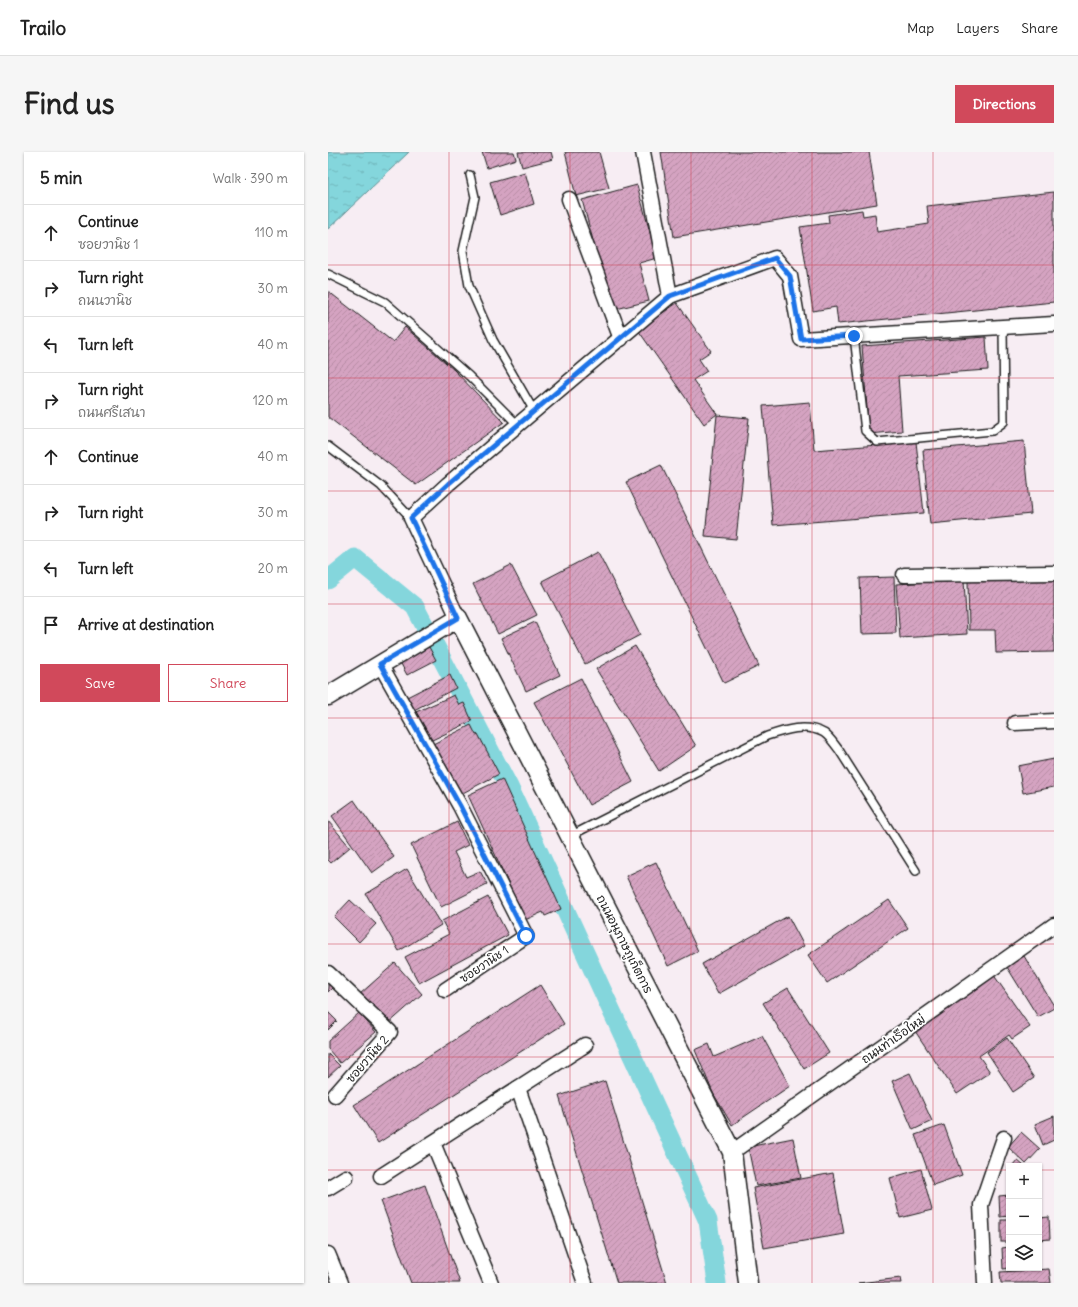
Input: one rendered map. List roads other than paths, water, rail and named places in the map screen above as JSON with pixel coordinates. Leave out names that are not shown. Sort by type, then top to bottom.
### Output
[{"type":"street","points":[[643,152],[670,296]]},
{"type":"street","points":[[570,199],[621,338]]},
{"type":"street","points":[[328,696],[458,618],[411,518],[448,484],[670,296],[775,258],[790,276],[801,339],[1054,324]]},
{"type":"street","points":[[904,576],[1054,573]]},
{"type":"street","name":"ถนนอนุภาษภูเก็ตการ","points":[[458,618],[732,1152],[748,1283]]},
{"type":"street","name":"ซอยวานิช 1","points":[[380,664],[460,806],[526,936],[445,990]]},
{"type":"street","points":[[1015,723],[1054,721]]},
{"type":"street","name":"ถนนท่าเรือใหม่","points":[[732,1152],[1054,925]]},
{"type":"street","name":"ซอยวานิช 2","points":[[328,973],[390,1032],[335,1095]]},
{"type":"street","points":[[381,1176],[585,1046]]},
{"type":"street","points":[[518,1088],[585,1283]]},
{"type":"street","points":[[985,1283],[981,1205],[1004,1138]]},
{"type":"street","points":[[433,1143],[491,1283]]},
{"type":"street","points":[[328,1188],[346,1177]]},
{"type":"street","points":[[328,1254],[340,1283]]},
{"type":"lane","points":[[470,175],[475,197],[463,251],[469,286],[493,340],[534,412]]},
{"type":"lane","points":[[328,274],[385,302],[469,376],[518,425]]},
{"type":"lane","points":[[854,336],[865,431],[877,442],[992,431],[1004,422],[1003,327]]},
{"type":"lane","points":[[328,446],[381,486],[411,518]]},
{"type":"lane","points":[[570,836],[767,736],[788,729],[810,728],[826,734],[839,750],[916,871]]},
{"type":"water","points":[[328,152],[409,152],[328,229]]},
{"type":"waterway","points":[[328,580],[355,558],[415,607],[509,787],[708,1221],[717,1283]]}]
